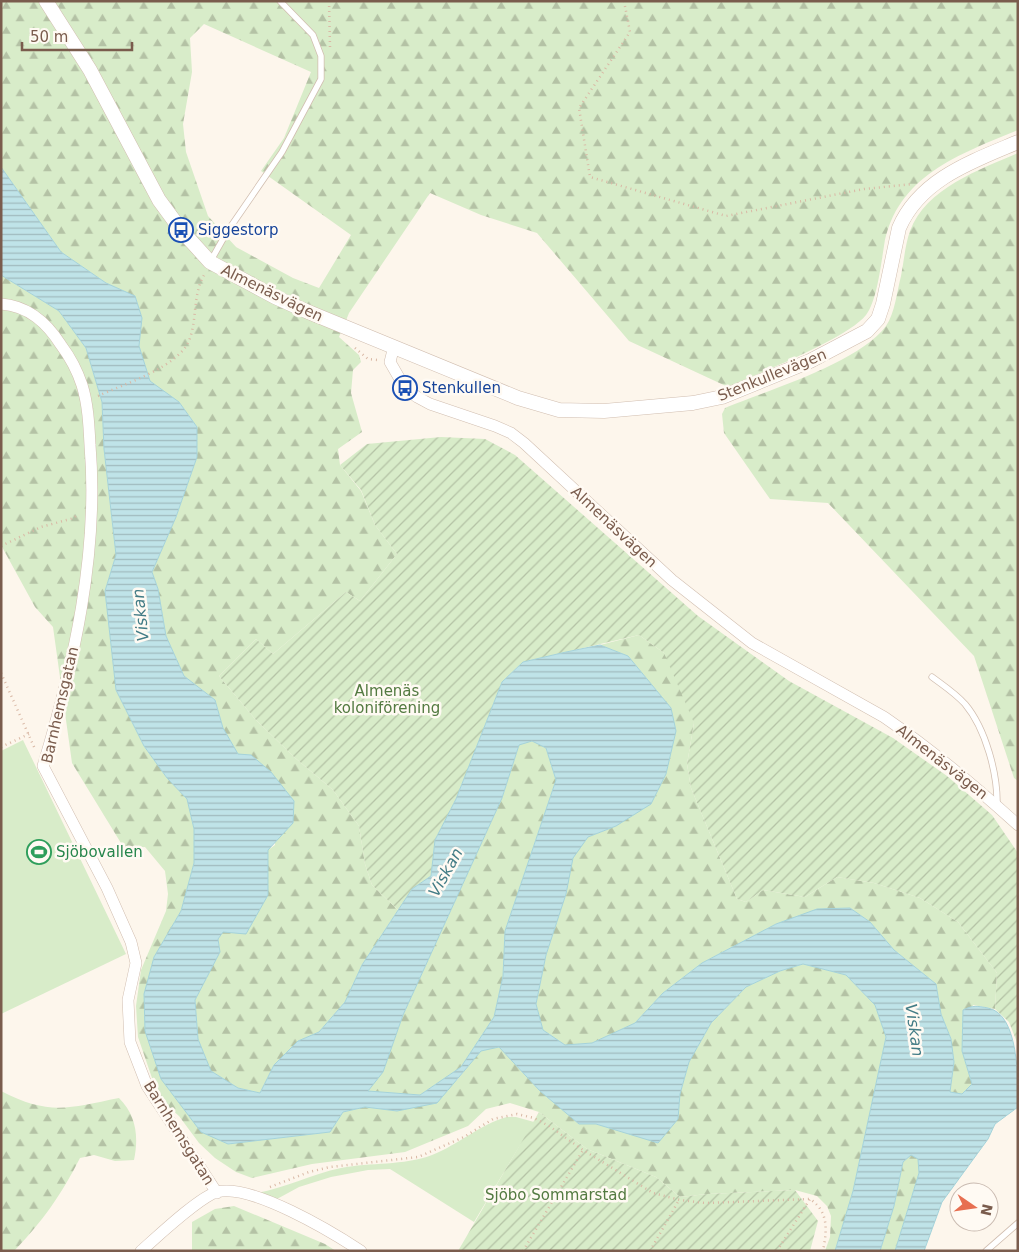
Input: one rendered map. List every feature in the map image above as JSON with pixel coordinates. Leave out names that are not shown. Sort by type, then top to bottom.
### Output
[{"type":"street","name":"Almenäsvägen","points":[[46,1],[90,70],[160,200],[181,230],[210,262],[275,298],[394,346]]},
{"type":"street","name":"Stenkullevägen","points":[[394,346],[518,398],[559,410],[630,409],[693,403],[722,397],[810,361],[867,331],[878,319],[883,304],[896,239],[905,215],[916,200],[955,169],[1018,142]]},
{"type":"street","name":"Barnhemsgatan","points":[[1,304],[28,311],[43,321],[72,362],[82,385],[88,417],[92,468],[92,500],[84,590],[76,636],[55,725],[43,766],[107,888],[131,942],[136,963],[128,1000],[130,1042],[147,1086],[217,1192]]},
{"type":"street","points":[[390,362],[394,346]]},
{"type":"street","name":"Almenäsvägen","points":[[390,362],[405,388],[424,401],[495,426],[518,438],[624,538],[722,621],[774,657],[890,721],[940,758],[1018,825]]},
{"type":"street","name":"Barnhemsgatan","points":[[141,1251],[208,1196],[217,1192],[237,1192],[250,1196],[318,1224],[361,1251]]},
{"type":"lane","name":"Almenäsvägen","points":[[210,262],[227,232],[282,152],[321,79],[321,56],[313,35],[280,1]]},
{"type":"lane","points":[[932,678],[954,692],[967,706],[979,729],[993,764],[998,787],[997,806]]},
{"type":"lane","points":[[986,1251],[1018,1223]]},
{"type":"path","points":[[329,1],[330,53]]},
{"type":"path","points":[[624,1],[630,32],[580,108],[590,177],[726,216],[864,189],[937,182]]},
{"type":"path","points":[[98,396],[168,364],[178,357],[190,339],[199,284],[210,262]]},
{"type":"path","points":[[349,343],[368,359],[390,362]]},
{"type":"path","points":[[1,546],[41,527],[74,518],[92,500]]},
{"type":"path","points":[[1,673],[43,766]]},
{"type":"path","points":[[1,747],[29,734]]},
{"type":"path","points":[[250,1196],[253,1191],[272,1187],[309,1172],[330,1167],[418,1157],[456,1141],[493,1119],[517,1114],[534,1118],[653,1193],[680,1200],[705,1203],[810,1199],[823,1212],[827,1223],[823,1251]]},
{"type":"path","points":[[523,1251],[583,1150]]},
{"type":"path","points":[[777,1251],[810,1199]]},
{"type":"path","points":[[650,1251],[680,1200]]},
{"type":"green space","points":[[1,1],[1018,1],[1018,130],[953,159],[916,185],[902,202],[891,222],[873,301],[866,315],[856,324],[802,355],[728,387],[629,341],[537,233],[481,215],[430,193],[349,313],[339,337],[359,355],[361,362],[353,370],[351,393],[362,432],[338,449],[340,465],[361,491],[375,525],[397,554],[360,601],[346,592],[273,654],[256,639],[219,676],[255,719],[294,757],[333,790],[359,826],[365,864],[372,885],[398,910],[362,965],[345,1002],[319,1032],[298,1041],[274,1065],[260,1093],[238,1088],[211,1071],[198,1039],[195,1000],[220,952],[218,939],[223,932],[268,895],[268,850],[275,845],[271,772],[251,755],[238,755],[223,728],[215,700],[184,676],[166,636],[158,589],[152,572],[176,517],[197,457],[197,427],[179,402],[150,382],[139,346],[142,318],[135,296],[106,283],[61,252],[1,167]],"holes":[[[204,24],[311,72],[284,138],[261,171],[351,235],[319,288],[293,278],[236,247],[208,216],[186,152],[183,124],[192,72],[190,38]]]},
{"type":"green space","points":[[1018,153],[1018,781],[1014,778],[974,656],[828,503],[770,499],[724,433],[722,414],[725,408],[788,384],[835,363],[856,352],[873,339],[886,326],[892,315],[908,236],[918,216],[928,203],[955,182]]},
{"type":"green space","points":[[1,275],[59,311],[86,348],[102,402],[104,449],[116,555],[105,591],[116,690],[144,746],[167,778],[187,799],[194,829],[194,863],[181,911],[154,957],[228,1144],[330,1132],[343,1112],[365,1107],[397,1111],[457,1080],[481,1050],[499,1047],[540,1091],[579,1124],[596,1124],[658,1142],[678,1119],[680,1094],[689,1062],[711,1023],[746,987],[780,971],[803,964],[846,975],[875,1005],[886,1037],[853,1191],[835,1251],[825,1251],[830,1237],[831,1216],[827,1206],[817,1196],[795,1190],[680,1197],[656,1177],[587,1149],[539,1112],[510,1103],[486,1109],[468,1126],[405,1152],[312,1164],[252,1178],[236,1172],[215,1158],[199,1143],[179,1116],[163,1102],[153,1081],[138,1037],[136,1006],[141,970],[166,911],[168,894],[165,871],[145,847],[124,848],[72,763],[53,627],[35,607],[1,545]]},
{"type":"green space","name":"Almenäs koloniförening","points":[[441,437],[485,439],[515,455],[698,616],[789,681],[893,738],[947,776],[992,815],[1018,853],[1018,1045],[1009,1022],[995,1009],[997,973],[958,922],[920,898],[874,883],[837,877],[805,897],[763,890],[746,902],[737,899],[691,788],[687,764],[694,723],[664,653],[639,635],[523,662],[502,682],[456,799],[435,840],[431,876],[412,889],[398,910],[372,885],[365,864],[359,826],[333,790],[294,757],[255,719],[219,676],[256,639],[273,654],[346,592],[360,601],[397,554],[375,525],[361,490],[340,465],[367,444]]},
{"type":"green space","points":[[639,635],[664,653],[689,686],[694,723],[687,764],[691,788],[737,899],[746,902],[763,890],[805,897],[837,877],[874,883],[920,898],[958,922],[997,973],[995,1009],[973,1005],[962,1051],[972,1084],[962,1094],[950,1092],[954,1062],[951,1039],[941,1014],[936,984],[894,950],[870,922],[850,908],[817,910],[776,924],[702,963],[663,993],[635,1023],[592,1043],[565,1045],[543,1030],[536,1004],[546,955],[566,894],[572,858],[588,837],[616,826],[671,708],[628,656],[600,645]]},
{"type":"green space","name":"Sjöbovallen","points":[[23,740],[126,954],[1,1014],[1,751]]},
{"type":"green space","points":[[532,740],[546,748],[556,780],[505,931],[503,976],[494,1017],[461,1067],[420,1095],[368,1091],[383,1071],[403,1015],[502,798],[519,745]]},
{"type":"green space","points":[[1,1091],[33,1104],[59,1108],[119,1098],[133,1119],[136,1134],[134,1160],[115,1161],[94,1155],[80,1158],[51,1207],[14,1251],[1,1251]]},
{"type":"green space","name":"Sjöbo Sommarstad","points":[[539,1112],[587,1149],[656,1177],[680,1197],[795,1190],[818,1221],[810,1251],[458,1251]]},
{"type":"green space","points":[[507,1117],[516,1117],[534,1122],[474,1222],[390,1169],[368,1170],[331,1177],[299,1187],[277,1199],[257,1193],[341,1168],[410,1161],[432,1155],[488,1124]]},
{"type":"green space","points":[[911,1155],[918,1159],[919,1173],[895,1251],[880,1251],[894,1206],[903,1162]]},
{"type":"green space","points":[[234,1206],[325,1244],[336,1251],[192,1251],[192,1222],[215,1209]]},
{"type":"water","name":"Viskan","points":[[1,167],[61,252],[106,283],[135,296],[142,318],[139,346],[150,381],[179,402],[197,427],[197,457],[176,517],[152,572],[158,589],[166,636],[184,676],[215,700],[223,728],[238,754],[251,755],[271,772],[294,801],[293,823],[268,850],[268,895],[246,934],[223,932],[218,939],[220,952],[195,1000],[198,1039],[211,1071],[238,1088],[260,1093],[274,1065],[298,1041],[319,1032],[345,1002],[362,965],[412,889],[431,876],[435,840],[456,799],[502,682],[523,662],[600,645],[628,656],[671,708],[676,731],[666,774],[651,804],[616,826],[588,837],[573,858],[566,894],[546,955],[536,1004],[543,1030],[565,1045],[592,1043],[635,1023],[663,993],[702,963],[776,924],[817,909],[850,908],[870,922],[894,950],[936,984],[941,1014],[951,1039],[954,1062],[950,1092],[962,1094],[972,1084],[962,1051],[963,1010],[978,1006],[998,1013],[1006,1022],[1015,1049],[1018,1107],[995,1124],[988,1139],[957,1182],[949,1182],[949,1192],[942,1202],[924,1251],[895,1251],[919,1173],[918,1159],[911,1155],[903,1162],[894,1206],[880,1251],[835,1251],[853,1191],[886,1037],[875,1005],[846,975],[803,964],[780,971],[746,987],[711,1023],[689,1062],[680,1094],[678,1119],[658,1143],[596,1124],[579,1124],[540,1091],[499,1047],[481,1051],[437,1103],[397,1111],[365,1107],[343,1112],[330,1132],[228,1144],[201,1132],[161,1079],[145,1031],[144,994],[154,957],[181,911],[194,863],[194,829],[187,799],[167,778],[144,746],[116,690],[105,591],[116,555],[104,449],[102,402],[86,348],[59,311],[1,275]],"holes":[[[532,741],[546,748],[556,780],[505,931],[503,976],[494,1017],[461,1067],[420,1095],[368,1091],[383,1072],[403,1015],[502,798],[519,745]]]},
{"type":"place","name":"Siggestorp","points":[[181,230]]},
{"type":"place","name":"Stenkullen","points":[[405,388]]},
{"type":"place","name":"Sjöbovallen","points":[[39,852]]}]
